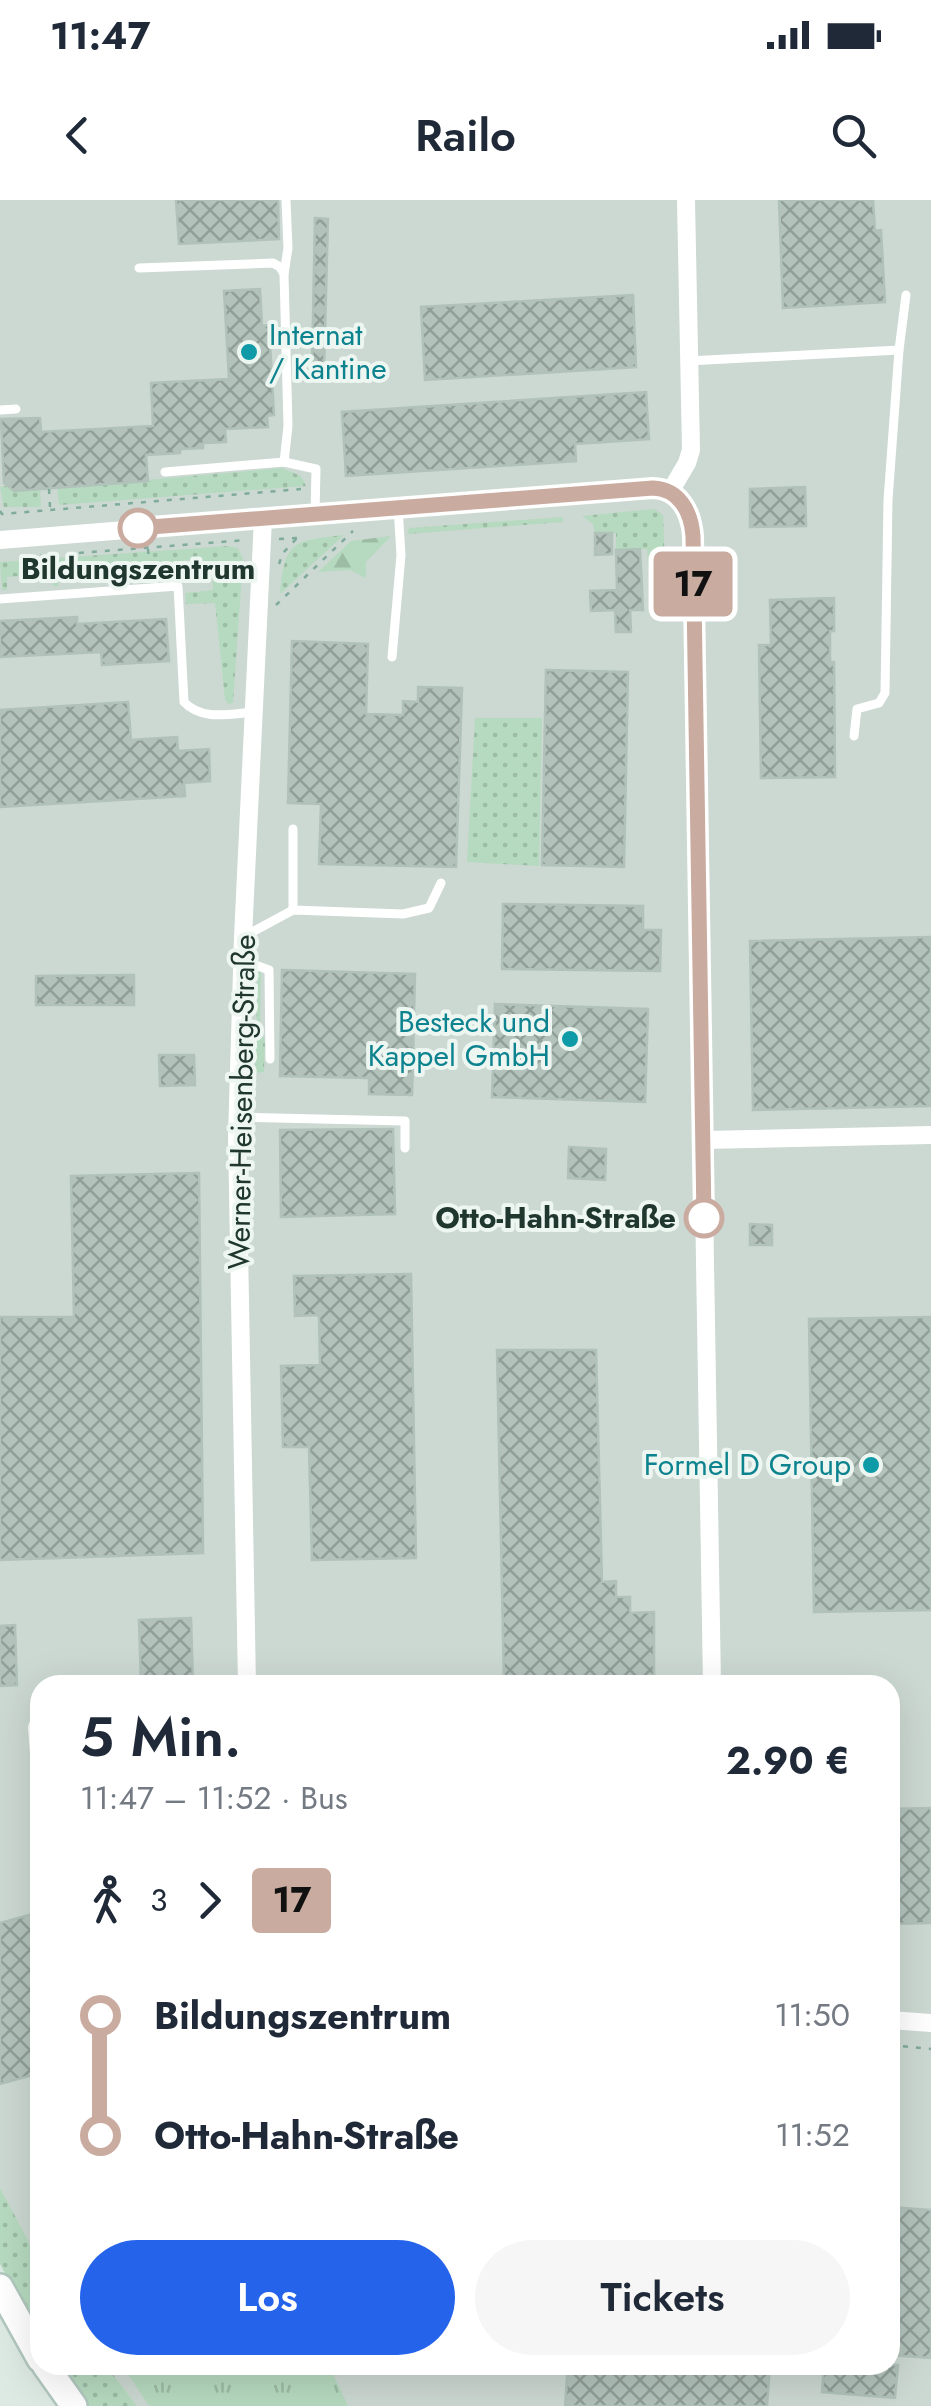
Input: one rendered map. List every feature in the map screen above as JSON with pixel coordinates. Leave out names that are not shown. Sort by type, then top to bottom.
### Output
[{"type":"main road","points":[[0,2287],[30,2340]]},
{"type":"main road","points":[[51,2375],[74,2406]]},
{"type":"street","points":[[670,492],[691,450],[686,200]]},
{"type":"street","points":[[0,540],[653,488],[670,492],[686,508],[693,536],[712,1675]]},
{"type":"street","name":"Werner-Heisenberg-Straße","points":[[247,1675],[238,1118],[242,937],[263,518]]},
{"type":"street","points":[[703,1140],[931,1136]]},
{"type":"street","points":[[900,2021],[931,2023]]},
{"type":"lane","points":[[284,462],[288,426],[286,200]]},
{"type":"lane","points":[[139,268],[273,263],[284,274]]},
{"type":"lane","points":[[854,736],[857,709],[880,703],[885,693],[888,500],[906,295]]},
{"type":"lane","points":[[688,361],[899,350]]},
{"type":"lane","points":[[0,410],[16,409]]},
{"type":"lane","points":[[164,472],[284,462],[316,470],[315,514]]},
{"type":"lane","points":[[392,657],[400,554],[398,508]]},
{"type":"lane","points":[[0,599],[178,586],[184,702],[193,711],[206,714],[254,712]]},
{"type":"lane","points":[[293,829],[293,910]]},
{"type":"lane","points":[[242,937],[293,910],[403,914],[429,908],[441,883]]},
{"type":"lane","points":[[242,960],[269,970],[270,1059]]},
{"type":"lane","points":[[238,1118],[405,1121],[405,1148]]},
{"type":"path","points":[[0,511],[2,514],[316,488]]},
{"type":"path","points":[[49,489],[50,510]]},
{"type":"path","points":[[277,592],[276,605],[353,531]]},
{"type":"path","points":[[279,564],[284,552],[298,538]]},
{"type":"path","points":[[37,556],[195,544]]},
{"type":"path","points":[[147,548],[150,565]]},
{"type":"path","points":[[900,2046],[931,2049]]},
{"type":"shaded area","points":[[0,200],[931,200],[931,2406],[137,2406],[114,2375],[900,2375],[900,1675],[30,1675],[30,2245],[0,2188]]},
{"type":"green space","points":[[282,468],[301,476],[306,486],[59,505],[57,488]]},
{"type":"green space","points":[[0,487],[14,491],[40,489],[41,507],[4,507]]},
{"type":"green space","points":[[654,509],[663,515],[665,566],[648,566],[647,549],[616,550],[616,533],[595,533],[593,524],[582,516]]},
{"type":"green space","points":[[563,517],[563,522],[408,534],[409,528]]},
{"type":"green space","points":[[344,535],[280,594],[285,563],[295,547],[313,539]]},
{"type":"green space","points":[[391,536],[366,562],[366,578],[350,570],[318,572],[351,541]]},
{"type":"green space","points":[[238,548],[243,559],[233,703],[228,704],[215,603],[186,604],[185,593],[213,590],[212,572],[203,572],[202,559],[158,563],[159,574],[154,575],[152,564],[108,568],[108,582],[103,582],[101,569],[58,572],[58,586],[53,586],[51,573],[7,577],[7,590],[2,590],[0,562]]},
{"type":"green space","points":[[475,718],[542,718],[539,866],[467,862]]},
{"type":"green space","points":[[258,971],[260,1034],[265,1039],[264,1072],[255,1073]]},
{"type":"green space","points":[[0,2188],[30,2244],[30,2318],[0,2264]]},
{"type":"green space","points":[[65,2375],[114,2375],[137,2406],[86,2406]]},
{"type":"green space","points":[[129,2375],[334,2375],[348,2406],[149,2406]]},
{"type":"building","points":[[176,200],[278,200],[279,239],[179,244]]},
{"type":"building","points":[[779,200],[873,200],[875,231],[881,230],[885,302],[783,308]]},
{"type":"building","points":[[315,218],[328,219],[324,367],[312,367]]},
{"type":"building","points":[[260,289],[262,326],[269,325],[274,415],[267,416],[268,427],[225,429],[226,442],[203,443],[203,448],[180,449],[180,453],[146,455],[148,481],[14,491],[4,483],[1,419],[40,418],[41,432],[153,426],[151,383],[229,379],[224,291]]},
{"type":"building","points":[[633,295],[636,367],[425,380],[421,307]]},
{"type":"building","points":[[646,392],[649,439],[575,444],[576,461],[346,476],[342,412]]},
{"type":"building","points":[[805,487],[806,526],[750,527],[750,489]]},
{"type":"building","points":[[595,533],[612,533],[612,554],[595,555]]},
{"type":"building","points":[[640,549],[643,610],[630,610],[631,632],[616,632],[615,610],[591,611],[590,591],[617,590],[616,550]]},
{"type":"building","points":[[834,598],[830,662],[834,662],[835,777],[761,778],[759,645],[771,645],[770,600]]},
{"type":"building","points":[[77,617],[77,624],[166,619],[169,661],[102,665],[101,652],[0,657],[0,621]]},
{"type":"building","points":[[292,641],[368,644],[366,714],[403,715],[403,701],[418,702],[418,687],[462,688],[456,867],[319,864],[321,804],[288,803]]},
{"type":"building","points":[[546,670],[628,672],[624,867],[542,865]]},
{"type":"building","points":[[128,702],[131,740],[177,737],[178,751],[209,749],[210,781],[184,783],[185,796],[0,807],[0,710]]},
{"type":"building","points":[[503,904],[643,906],[643,930],[661,930],[660,971],[502,969]]},
{"type":"building","points":[[931,937],[931,1106],[753,1110],[750,941]]},
{"type":"building","points":[[282,970],[415,974],[412,1095],[369,1094],[369,1078],[280,1076]]},
{"type":"building","points":[[134,975],[134,1005],[36,1005],[36,976]]},
{"type":"building","name":"Besteck und Kappel GmbH","points":[[495,1004],[648,1009],[645,1102],[492,1097]]},
{"type":"building","points":[[159,1055],[194,1055],[195,1085],[160,1086]]},
{"type":"building","points":[[393,1129],[395,1214],[281,1217],[280,1130]]},
{"type":"building","points":[[569,1147],[606,1149],[605,1180],[568,1178]]},
{"type":"building","points":[[199,1173],[203,1553],[0,1560],[0,1317],[74,1317],[71,1176]]},
{"type":"building","points":[[750,1224],[772,1225],[772,1245],[750,1245]]},
{"type":"building","points":[[411,1274],[416,1558],[312,1560],[309,1447],[283,1447],[281,1366],[320,1365],[319,1315],[295,1316],[294,1276]]},
{"type":"building","name":"Formel D Group","points":[[931,1317],[931,1610],[814,1612],[809,1319]]},
{"type":"building","points":[[497,1350],[596,1350],[602,1582],[616,1581],[616,1597],[630,1597],[630,1613],[654,1612],[654,1675],[504,1675]]},
{"type":"building","points":[[191,1618],[193,1675],[141,1675],[139,1620]]},
{"type":"building","points":[[15,1625],[17,1685],[0,1686],[0,1626]]},
{"type":"building","points":[[931,1808],[931,1923],[900,1924],[900,1809]]},
{"type":"building","points":[[30,1915],[30,2076],[0,2084],[0,1923]]},
{"type":"building","points":[[900,2208],[931,2210],[931,2358],[900,2356]]},
{"type":"building","points":[[567,2375],[769,2375],[767,2406],[565,2406]]},
{"type":"building","points":[[823,2375],[897,2375],[895,2398],[822,2392]]},
{"type":"bus line","name":"17","points":[[138,528],[653,488],[666,490],[686,508],[693,536],[704,1218]]},
{"type":"place","name":"Internat / Kantine","points":[[249,352]]},
{"type":"place","name":"Bildungszentrum","points":[[138,528]]},
{"type":"place","name":"Besteck und Kappel GmbH","points":[[570,1039]]},
{"type":"place","name":"Otto-Hahn-Straße","points":[[704,1218]]},
{"type":"place","name":"Formel D Group","points":[[871,1465]]}]
